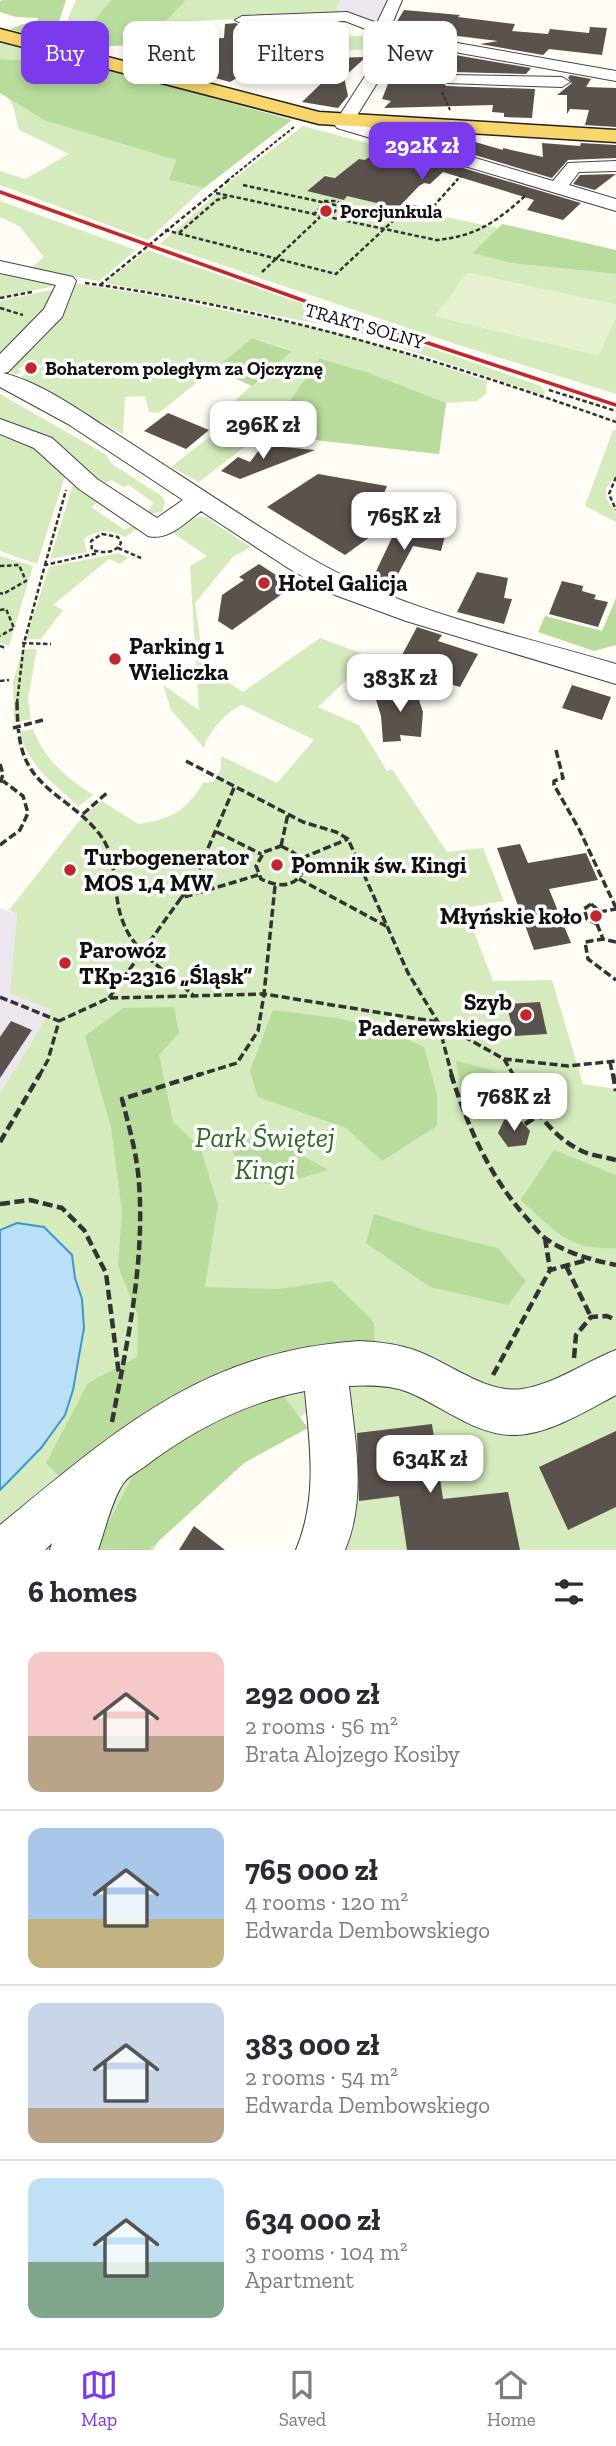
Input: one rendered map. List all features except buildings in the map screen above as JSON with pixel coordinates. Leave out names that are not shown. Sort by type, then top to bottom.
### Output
[{"type":"main road","points":[[0,35],[285,112],[344,121],[616,136]]},
{"type":"street","points":[[386,21],[396,0]]},
{"type":"street","points":[[242,20],[347,16],[363,24]]},
{"type":"street","points":[[457,46],[616,76]]},
{"type":"street","points":[[457,83],[616,83]]},
{"type":"street","points":[[368,84],[343,124],[616,205]]},
{"type":"street","points":[[558,187],[574,167],[616,166]]},
{"type":"street","points":[[0,267],[66,281],[54,312],[0,367]]},
{"type":"street","points":[[0,379],[26,390],[76,419],[318,575],[358,594],[616,674]]},
{"type":"street","points":[[0,426],[43,443],[103,495],[157,530],[200,500]]},
{"type":"street","points":[[7,1550],[157,1429],[189,1411],[294,1370],[360,1363],[412,1370],[478,1402],[508,1412],[536,1407],[601,1379]]},
{"type":"street","points":[[320,1550],[328,1539],[335,1501],[325,1367]]},
{"type":"street","points":[[74,1550],[103,1472]]},
{"type":"path","points":[[449,84],[443,97],[451,113]]},
{"type":"path","points":[[165,230],[300,122]]},
{"type":"path","points":[[165,230],[336,274],[408,205],[431,209],[462,175]]},
{"type":"path","points":[[243,185],[395,219]]},
{"type":"path","points":[[216,193],[382,230],[436,240],[458,240],[489,228],[528,193]]},
{"type":"path","points":[[179,233],[216,200],[229,196]]},
{"type":"path","points":[[319,202],[334,200],[344,207]]},
{"type":"path","points":[[313,215],[325,203]]},
{"type":"path","points":[[327,219],[340,206]]},
{"type":"path","points":[[262,272],[320,217]]},
{"type":"path","name":"TRAKT SOLNY","points":[[165,230],[100,285],[294,320],[352,334],[616,422]]},
{"type":"path","points":[[549,390],[616,411]]},
{"type":"path","points":[[8,692],[9,680],[72,469]]},
{"type":"path","points":[[616,477],[608,489],[609,498],[616,510]]},
{"type":"path","points":[[45,565],[97,553],[109,553],[121,543],[118,537],[102,534],[90,544],[97,553]]},
{"type":"path","points":[[118,548],[141,558]]},
{"type":"path","points":[[0,566],[19,565],[26,581],[3,594],[0,593]]},
{"type":"path","points":[[0,610],[6,609],[13,628],[0,636]]},
{"type":"path","points":[[21,643],[51,644]]},
{"type":"path","points":[[0,681],[9,680]]},
{"type":"path","points":[[10,716],[14,744],[30,772],[56,796],[83,814],[105,842],[117,875],[123,923],[144,953],[193,995]]},
{"type":"path","points":[[13,728],[43,720]]},
{"type":"path","points":[[556,750],[563,778],[554,781],[554,785],[579,829],[616,909],[599,912]]},
{"type":"path","points":[[186,761],[234,788],[348,839],[408,973],[438,1022],[451,1079],[471,1135],[494,1176],[544,1238],[589,1259],[616,1265]]},
{"type":"path","points":[[0,764],[3,769],[1,783],[21,790],[27,799],[28,811],[26,822],[14,836],[0,845]]},
{"type":"path","points":[[109,998],[144,953],[156,930],[193,883],[234,788]]},
{"type":"path","points":[[83,814],[108,792]]},
{"type":"path","points":[[281,846],[288,813]]},
{"type":"path","points":[[217,832],[261,854]]},
{"type":"path","points":[[302,858],[348,839]]},
{"type":"path","points":[[281,846],[295,851],[302,858],[303,871],[299,879],[290,884],[275,886],[264,882],[258,875],[256,866],[261,854],[281,846]]},
{"type":"path","points":[[181,898],[258,875]]},
{"type":"path","points":[[299,879],[387,927]]},
{"type":"path","points":[[103,1472],[138,1278],[141,1202],[132,1130],[122,1100],[237,1063],[258,1031],[275,886]]},
{"type":"path","points":[[597,924],[600,919],[599,912],[591,904],[584,909],[587,919],[597,924],[603,939]]},
{"type":"path","points":[[616,942],[603,939],[585,942],[588,959],[616,980]]},
{"type":"path","points":[[0,997],[59,1021],[109,998],[264,994],[438,1022],[504,1059],[568,1066],[613,1062],[616,1091]]},
{"type":"path","points":[[0,1142],[48,1060],[59,1021]]},
{"type":"path","points":[[504,1059],[540,1115],[563,1140],[585,1152],[616,1160]]},
{"type":"path","points":[[525,1124],[540,1115]]},
{"type":"path","points":[[0,1204],[30,1200],[62,1208],[84,1230],[106,1273],[120,1381]]},
{"type":"path","points":[[478,1402],[550,1270],[544,1238]]},
{"type":"path","points":[[550,1270],[589,1259]]},
{"type":"path","points":[[566,1266],[591,1317]]},
{"type":"path","points":[[601,1379],[574,1360],[573,1343],[578,1329],[591,1317],[607,1316],[616,1320]]},
{"type":"shaded area","points":[[341,0],[391,0],[381,21],[366,21],[346,15],[336,8]]},
{"type":"shaded area","points":[[0,908],[17,914],[11,993],[51,1010],[0,1093]]},
{"type":"green space","points":[[66,0],[59,21],[37,21],[38,18],[16,17],[0,12],[0,1]]},
{"type":"green space","points":[[76,0],[111,0],[94,21],[67,21]]},
{"type":"green space","points":[[111,0],[186,0],[166,21],[123,21],[123,46],[109,47],[109,21],[94,21]]},
{"type":"green space","points":[[186,0],[341,0],[336,8],[346,15],[191,21],[166,21]]},
{"type":"green space","points":[[21,25],[21,32],[10,29]]},
{"type":"green space","points":[[349,36],[363,36],[363,49],[349,50]]},
{"type":"green space","points":[[0,40],[21,46],[21,60],[0,59]]},
{"type":"green space","points":[[0,59],[20,60],[21,84],[109,84],[109,70],[123,73],[123,84],[161,84],[292,120],[204,188],[169,180],[176,160],[46,121],[0,93]]},
{"type":"green space","points":[[6,95],[46,121],[177,160],[169,180],[204,188],[148,240],[0,185],[0,171],[25,179],[69,154],[19,130],[13,106]]},
{"type":"green space","points":[[303,126],[382,147],[365,160],[359,159],[341,179],[326,175],[307,190],[326,195],[334,189],[405,211],[408,209],[498,228],[474,253],[510,263],[616,274],[616,305],[468,273],[435,316],[598,355],[616,317],[616,394],[449,342],[160,244],[232,180]]},
{"type":"green space","points":[[0,201],[136,250],[99,281],[30,269],[44,257],[19,226],[0,217]]},
{"type":"green space","points":[[502,224],[616,250],[616,274],[510,263],[473,253]]},
{"type":"green space","points":[[147,250],[541,386],[545,393],[543,395],[346,329],[105,283]]},
{"type":"green space","points":[[0,269],[60,285],[0,297]]},
{"type":"green space","points":[[467,273],[616,305],[616,317],[599,355],[435,316]]},
{"type":"green space","points":[[72,283],[144,294],[343,334],[487,381],[486,394],[477,401],[446,403],[439,454],[316,440],[366,372],[319,358],[274,424],[199,482],[171,467],[217,431],[209,424],[291,350],[252,338],[159,413],[149,412],[145,396],[125,397],[123,434],[21,377],[25,374],[29,376],[43,366],[31,361],[18,369],[21,372],[16,375],[5,368]]},
{"type":"green space","points":[[60,288],[59,294],[0,360],[0,301]]},
{"type":"green space","points":[[252,338],[292,351],[252,386],[214,369]]},
{"type":"green space","points":[[319,358],[366,372],[446,403],[439,454],[316,440],[274,424]]},
{"type":"green space","points":[[0,394],[105,454],[112,464],[163,497],[165,503],[162,512],[150,514],[148,511],[154,503],[129,485],[124,487],[111,480],[99,487],[0,420]]},
{"type":"green space","points":[[613,430],[616,430],[616,474],[606,489],[606,498],[616,513],[616,522],[585,506]]},
{"type":"green space","points":[[0,433],[24,441],[66,473],[37,564],[0,551]]},
{"type":"green space","points":[[74,481],[101,500],[91,507],[125,530],[135,524],[140,527],[125,537],[109,531],[94,533],[84,539],[87,552],[50,559]]},
{"type":"green space","name":"Park Świętej Kingi","points":[[196,517],[205,517],[251,547],[233,557],[195,603],[204,667],[243,692],[320,638],[371,657],[318,707],[359,725],[387,771],[392,769],[447,852],[483,848],[504,901],[465,908],[493,981],[552,980],[583,1084],[616,1089],[616,1550],[335,1550],[318,1406],[188,1486],[154,1550],[0,1550],[0,1093],[51,1010],[10,993],[17,914],[9,910],[79,821],[102,801],[138,824],[160,820],[176,813],[190,801],[203,783],[213,782],[221,769],[221,756],[277,783],[314,740],[242,705],[219,723],[204,748],[171,710],[163,685],[199,710],[190,566],[207,556],[173,533]]},
{"type":"green space","points":[[119,553],[128,558],[120,564],[109,559],[53,605],[63,610],[41,639],[26,639],[49,567]]},
{"type":"green space","points":[[0,556],[33,566],[9,646],[0,643]]},
{"type":"green space","points":[[616,598],[616,645],[594,651],[538,632],[545,616],[602,631]]},
{"type":"green space","points":[[23,649],[37,649],[28,699],[31,719],[14,723],[13,681]]},
{"type":"green space","points":[[33,729],[57,767],[93,795],[79,806],[43,773],[29,755],[19,732]]},
{"type":"green space","points":[[174,1007],[179,1033],[159,1055],[173,1122],[200,1147],[218,1205],[205,1287],[278,1289],[332,1281],[374,1322],[375,1342],[259,1358],[188,1390],[130,1422],[61,1478],[46,1463],[88,1383],[137,1357],[138,1316],[118,1266],[122,1212],[111,1127],[85,1036],[123,1008]]},
{"type":"green space","points":[[273,1010],[336,1018],[387,1029],[424,1047],[437,1095],[437,1126],[382,1161],[346,1128],[258,1097],[250,1071]]},
{"type":"green space","points":[[456,1061],[496,1073],[508,1084],[517,1107],[489,1117],[472,1119],[460,1086]]},
{"type":"green space","points":[[229,1136],[283,1145],[328,1170],[281,1184],[241,1183]]},
{"type":"green space","points":[[554,1150],[616,1175],[616,1248],[586,1246],[574,1242],[553,1229],[521,1200]]},
{"type":"green space","points":[[374,1214],[498,1248],[526,1281],[508,1305],[430,1287],[366,1243]]},
{"type":"green space","points":[[282,1394],[308,1428],[244,1463],[149,1550],[94,1550],[134,1474],[202,1421]]},
{"type":"water","points":[[17,1223],[44,1227],[72,1255],[75,1278],[82,1299],[84,1328],[73,1390],[65,1415],[41,1448],[0,1490],[0,1230]]},
{"type":"railway","points":[[0,192],[358,320],[616,405]]},
{"type":"place","name":"Porcjunkula","points":[[326,211]]},
{"type":"place","name":"Bohaterom poległym za Ojczyznę","points":[[31,368]]},
{"type":"place","name":"Hotel Galicja","points":[[264,583]]},
{"type":"place","name":"Parking 1 Wieliczka","points":[[115,659]]},
{"type":"place","name":"Pomnik św. Kingi","points":[[277,865]]},
{"type":"place","name":"Turbogenerator MOS 1,4 MW","points":[[70,870]]},
{"type":"place","name":"Młyńskie koło","points":[[596,916]]},
{"type":"place","name":"Parowóz TKp-2316 „Śląsk”","points":[[65,963]]},
{"type":"place","name":"Szyb Paderewskiego","points":[[526,1015]]}]
